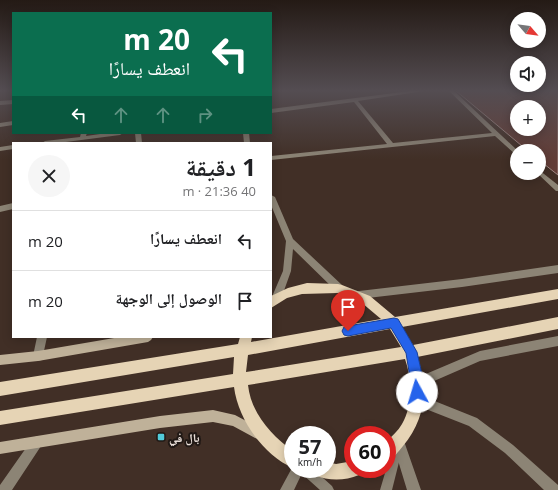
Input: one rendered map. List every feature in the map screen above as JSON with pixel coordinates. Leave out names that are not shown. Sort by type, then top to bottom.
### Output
[{"type":"main road","points":[[274,301],[296,290],[317,286],[339,288],[359,295],[378,306],[394,323],[411,352],[418,383],[417,400],[411,423],[396,444]]},
{"type":"main road","points":[[0,389],[241,350],[558,294]]},
{"type":"main road","points":[[0,418],[411,352],[558,322]]},
{"type":"main road","points":[[0,360],[38,356],[142,338]]},
{"type":"main road","points":[[246,338],[241,350],[239,380],[246,408],[262,435],[279,452],[284,455]]},
{"type":"main road","points":[[0,448],[160,422],[213,416],[236,421],[262,435]]},
{"type":"street","points":[[365,113],[391,145]]},
{"type":"street","points":[[474,113],[510,147]]},
{"type":"street","points":[[0,125],[12,123]]},
{"type":"street","points":[[65,142],[83,136],[108,134]]},
{"type":"street","points":[[272,158],[496,134]]},
{"type":"street","points":[[0,149],[12,147]]},
{"type":"street","points":[[546,178],[558,189]]},
{"type":"street","points":[[272,199],[290,241],[339,288]]},
{"type":"street","points":[[0,209],[12,206]]},
{"type":"street","points":[[274,301],[287,271],[290,241]]},
{"type":"street","points":[[359,295],[462,283],[558,269]]},
{"type":"street","points":[[38,356],[42,338]]},
{"type":"street","points":[[418,383],[480,356],[558,341]]},
{"type":"street","points":[[417,400],[472,422],[509,449],[554,490]]},
{"type":"street","points":[[4,490],[37,442]]},
{"type":"street","points":[[396,454],[414,490]]},
{"type":"street","points":[[287,490],[293,478]]},
{"type":"lane","points":[[315,478],[328,490]]},
{"type":"lane","points":[[386,490],[388,478]]},
{"type":"building","points":[[482,113],[510,113],[510,136]]},
{"type":"building","points":[[546,113],[558,113],[558,175],[546,166],[546,144],[520,144],[510,136],[546,136]]},
{"type":"place","name":"بال في","points":[[161,437]]},
{"type":"route","points":[[348,331],[394,323],[411,352],[418,383],[417,392]]}]
